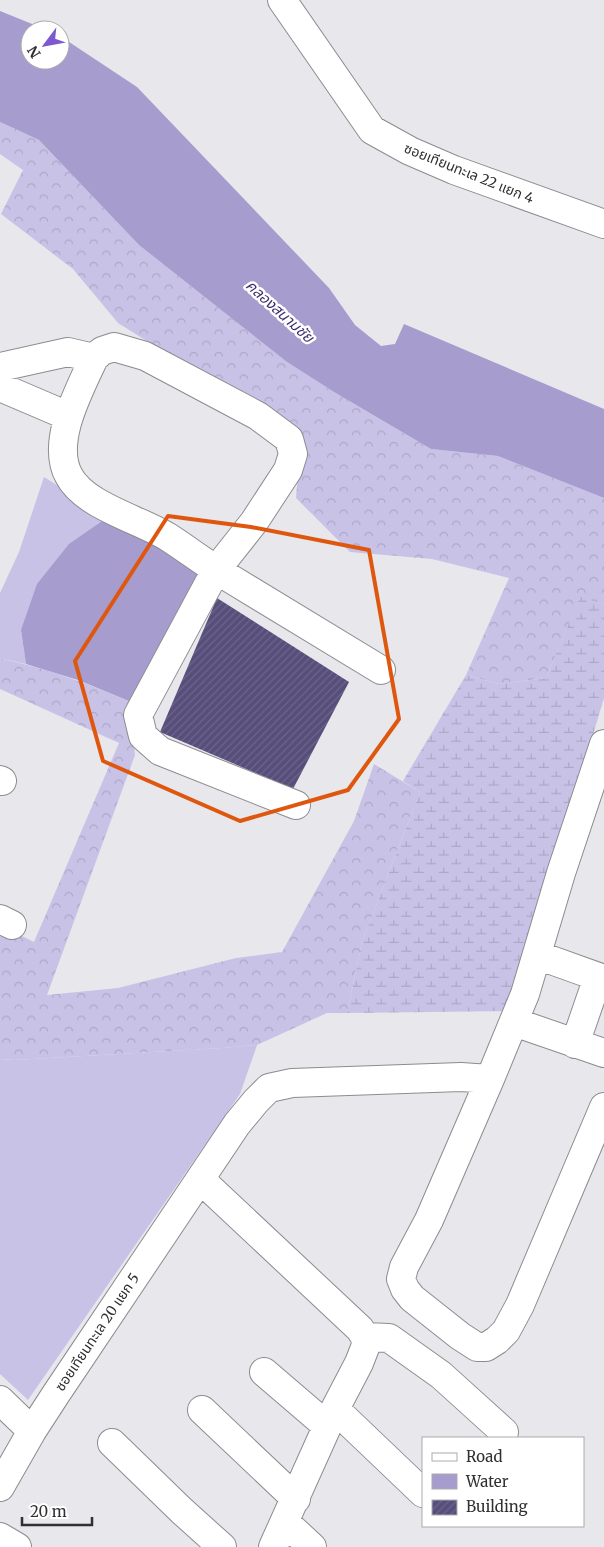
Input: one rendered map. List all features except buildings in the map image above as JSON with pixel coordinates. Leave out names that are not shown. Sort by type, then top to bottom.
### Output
[{"type":"street","name":"ซอยเทียนทะเล 22 แยก 4","points":[[282,0],[372,130],[410,152],[454,170],[604,224]]},
{"type":"street","points":[[296,805],[160,751],[143,736],[138,715],[216,570],[254,522],[288,470],[293,454],[289,439],[258,416],[145,356],[114,347],[102,351],[94,358],[68,416],[63,438],[64,460],[68,475],[78,490],[102,505],[166,536],[216,570],[380,670]]},
{"type":"street","points":[[0,366],[68,352],[94,358]]},
{"type":"street","points":[[0,387],[68,416]]},
{"type":"street","points":[[604,744],[561,873],[525,994],[429,1220],[404,1267],[401,1279],[405,1289],[412,1298],[477,1347],[486,1347],[497,1340],[506,1331],[520,1305],[604,1107]]},
{"type":"street","points":[[536,955],[601,978],[575,1044]]},
{"type":"street","points":[[514,1022],[575,1044],[604,1052]]},
{"type":"street","name":"ซอยเทียนทะเล 20 แยก 5","points":[[0,1487],[32,1431],[237,1124],[256,1100],[269,1088],[292,1083],[461,1077],[490,1078]]},
{"type":"street","points":[[200,1179],[360,1329],[365,1336],[366,1345],[359,1364],[331,1417],[273,1547]]},
{"type":"street","points":[[365,1336],[389,1338],[441,1375],[504,1432]]},
{"type":"street","points":[[264,1372],[331,1417],[422,1492]]},
{"type":"street","points":[[0,1400],[32,1431]]},
{"type":"street","points":[[202,1410],[290,1511],[312,1547]]},
{"type":"street","points":[[112,1443],[222,1547]]},
{"type":"street","points":[[0,1537],[17,1547]]},
{"type":"highlighted area","points":[[168,516],[251,527],[369,550],[399,719],[348,790],[240,821],[103,761],[75,661]]},
{"type":"green space","points":[[0,122],[39,140],[139,245],[287,362],[334,392],[431,449],[498,456],[604,498],[604,604],[580,598],[546,678],[499,684],[466,675],[509,578],[432,559],[350,552],[296,498],[301,438],[118,323],[73,269],[1,214],[23,170],[0,154]]},
{"type":"green space","points":[[44,477],[108,517],[21,630],[26,664],[3,659],[0,661],[0,593],[19,552]]},
{"type":"green space","points":[[580,597],[604,604],[604,698],[510,1011],[347,1013],[362,942],[420,792],[403,781],[466,675],[499,684],[546,678]]},
{"type":"green space","points":[[2,659],[67,677],[129,701],[135,755],[47,995],[118,988],[236,958],[282,952],[354,821],[374,764],[420,792],[362,942],[347,1013],[327,1013],[257,1045],[15,1060],[0,1059],[0,925],[34,942],[119,743],[0,689],[0,661]]},
{"type":"green space","points":[[257,1045],[240,1094],[28,1400],[0,1374],[0,1059],[15,1060]]},
{"type":"water","name":"คลองสนามชัย","points":[[0,11],[22,20],[20,20],[20,70],[70,70],[70,43],[137,87],[329,288],[355,325],[381,346],[395,344],[404,324],[604,409],[604,498],[498,456],[431,449],[334,392],[287,362],[139,245],[39,140],[0,122]]},
{"type":"water","points":[[108,517],[199,573],[157,654],[129,701],[78,680],[26,664],[21,630],[37,584],[69,544]]}]
